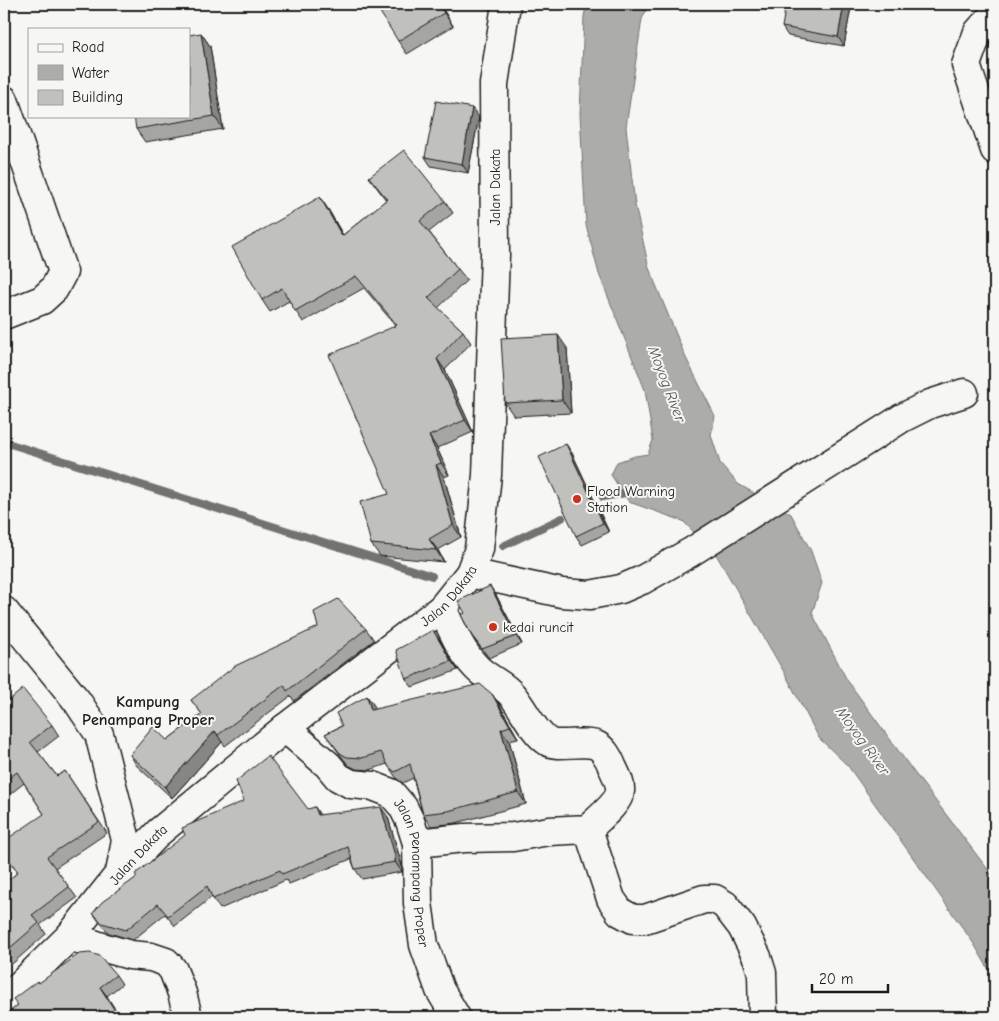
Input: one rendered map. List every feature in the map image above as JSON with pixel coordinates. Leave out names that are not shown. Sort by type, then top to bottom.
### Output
[{"type":"street","name":"Jalan Dakata","points":[[4,1001],[70,936],[120,873],[159,832],[285,728],[442,608],[470,573],[479,549],[487,475],[495,255],[494,84],[506,4]]},
{"type":"street","points":[[995,13],[978,32],[966,65],[995,150]]},
{"type":"street","points":[[4,100],[63,272],[54,289],[42,300],[4,315]]},
{"type":"street","points":[[470,573],[562,593],[590,595],[621,589],[642,580],[691,552],[902,418],[930,404],[964,393]]},
{"type":"street","points":[[417,843],[464,838],[513,837],[588,829],[617,799],[620,790],[609,758],[598,746],[577,743],[555,744],[548,742],[539,733],[512,695],[502,685],[490,680],[476,668],[460,646],[442,608]]},
{"type":"street","points":[[4,612],[77,701],[99,734],[126,840],[120,873]]},
{"type":"street","name":"Jalan Penampang Proper","points":[[285,728],[328,765],[338,778],[351,784],[373,786],[390,793],[403,807],[417,843],[418,903],[424,945],[440,990],[456,1017]]},
{"type":"street","points":[[588,829],[611,899],[620,912],[633,919],[646,919],[704,898],[715,899],[725,905],[742,927],[758,957],[762,972],[763,1017]]},
{"type":"street","points":[[70,936],[130,955],[151,957],[166,962],[173,970],[182,993],[188,1017]]},
{"type":"water","name":"Moyog River","points":[[587,4],[649,4],[642,19],[626,127],[635,205],[649,268],[685,356],[715,416],[711,435],[720,463],[738,484],[791,514],[811,551],[822,583],[812,613],[847,680],[995,879],[995,980],[974,944],[848,766],[819,738],[784,672],[717,556],[683,521],[629,502],[611,475],[617,462],[648,454],[653,440],[645,390],[599,274],[586,225],[580,114],[584,16]]},
{"type":"building","points":[[375,4],[438,4],[444,13],[398,41]]},
{"type":"building","points":[[786,4],[844,4],[838,37],[782,27]]},
{"type":"building","points":[[201,33],[214,116],[136,129],[134,118],[190,118],[190,35]]},
{"type":"building","points":[[436,101],[472,108],[462,164],[425,157]]},
{"type":"building","points":[[404,150],[445,201],[420,221],[458,269],[428,298],[463,331],[437,359],[465,420],[429,436],[441,463],[436,465],[453,525],[429,539],[436,550],[371,544],[360,502],[389,494],[329,355],[397,325],[356,276],[295,311],[282,288],[262,300],[232,247],[320,197],[342,236],[387,199],[369,177]]},
{"type":"building","points":[[558,335],[562,400],[505,403],[501,338]]},
{"type":"building","name":"Flood Warning Station","points":[[566,444],[603,523],[576,536],[539,457]]},
{"type":"building","name":"kedai runcit","points":[[490,586],[516,636],[482,649],[472,636],[461,615],[465,613],[458,601]]},
{"type":"building","points":[[338,599],[366,629],[287,691],[284,685],[218,735],[215,731],[165,787],[130,755],[153,727],[167,740],[202,714],[191,700],[235,666],[318,627],[314,612]]},
{"type":"building","points":[[433,630],[451,661],[406,679],[396,650]]},
{"type":"building","points":[[480,684],[492,694],[510,726],[501,729],[518,792],[448,811],[423,814],[410,764],[395,772],[389,767],[381,752],[362,758],[347,757],[340,753],[325,734],[342,726],[336,713],[367,696],[371,710]]},
{"type":"building","points":[[23,689],[52,725],[30,742],[57,776],[65,771],[99,822],[47,857],[69,887],[32,915],[39,923],[4,953],[4,884],[18,872],[4,853],[4,841],[44,814],[17,772],[4,782],[4,704]]},
{"type":"building","points":[[268,756],[308,809],[315,807],[318,815],[381,807],[395,862],[355,869],[348,847],[282,874],[280,870],[213,899],[207,886],[168,916],[158,904],[126,930],[102,923],[93,913],[102,902],[137,877],[135,874],[185,835],[182,828],[244,801],[236,781]]},
{"type":"building","points":[[90,953],[100,956],[116,975],[100,987],[119,1017],[13,1017],[9,1012],[18,1005],[13,999],[37,981],[39,983],[79,954]]},
{"type":"waterway","points":[[4,442],[432,576]]},
{"type":"waterway","points":[[603,497],[631,492]]},
{"type":"waterway","points":[[503,546],[562,518]]},
{"type":"place","name":"Flood Warning Station","points":[[577,499]]},
{"type":"place","name":"kedai runcit","points":[[493,627]]},
{"type":"district","name":"Kampung Penampang Proper","points":[[148,711]]}]
